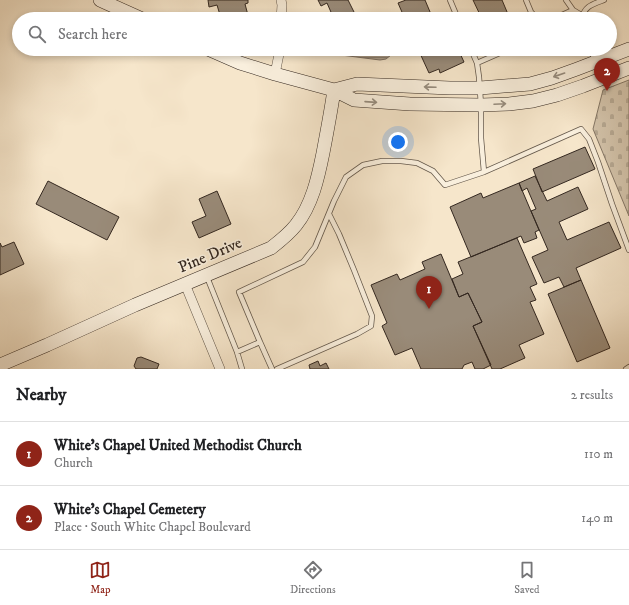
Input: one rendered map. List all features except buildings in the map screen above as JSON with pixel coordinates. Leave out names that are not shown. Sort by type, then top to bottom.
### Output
[{"type":"main road","points":[[100,0],[127,12]]},
{"type":"main road","points":[[617,54],[629,49]]},
{"type":"main road","points":[[224,56],[240,63],[275,74],[334,90],[354,100],[410,104],[481,106],[533,101],[557,95],[629,68]]},
{"type":"main road","points":[[334,90],[357,84],[480,88],[530,84],[552,78],[611,56]]},
{"type":"main road","name":"Pine Drive","points":[[0,365],[134,305],[271,248],[285,237],[297,224],[314,192],[329,125],[334,90]]},
{"type":"street","points":[[281,0],[282,12]]},
{"type":"street","points":[[275,74],[279,56]]},
{"type":"street","points":[[185,284],[220,369]]},
{"type":"lane","points":[[450,0],[455,12]]},
{"type":"lane","points":[[526,0],[530,12]]},
{"type":"lane","points":[[566,0],[576,12]]},
{"type":"lane","points":[[584,12],[589,6],[604,0]]},
{"type":"lane","points":[[569,12],[573,10]]},
{"type":"lane","points":[[474,56],[477,63],[480,88],[481,138],[484,172]]},
{"type":"lane","points":[[477,63],[493,56]]},
{"type":"lane","points":[[594,56],[596,62]]},
{"type":"lane","points":[[272,369],[238,292],[303,262],[315,247],[328,214],[346,177],[363,165],[382,161],[418,163],[433,171],[444,185],[484,172],[581,129],[592,145],[629,250]]},
{"type":"lane","points":[[277,369],[357,334],[371,326],[372,316],[339,234],[328,214]]},
{"type":"lane","points":[[206,275],[237,352],[242,369]]},
{"type":"lane","points":[[237,352],[260,342]]},
{"type":"green space","points":[[629,80],[629,216],[593,129],[603,90]]},
{"type":"shaded area","points":[[349,56],[390,56],[386,59],[380,60]]},
{"type":"place","name":"White's Chapel Cemetery","points":[[607,91]]},
{"type":"place","name":"White's Chapel United Methodist Church","points":[[429,309]]}]
